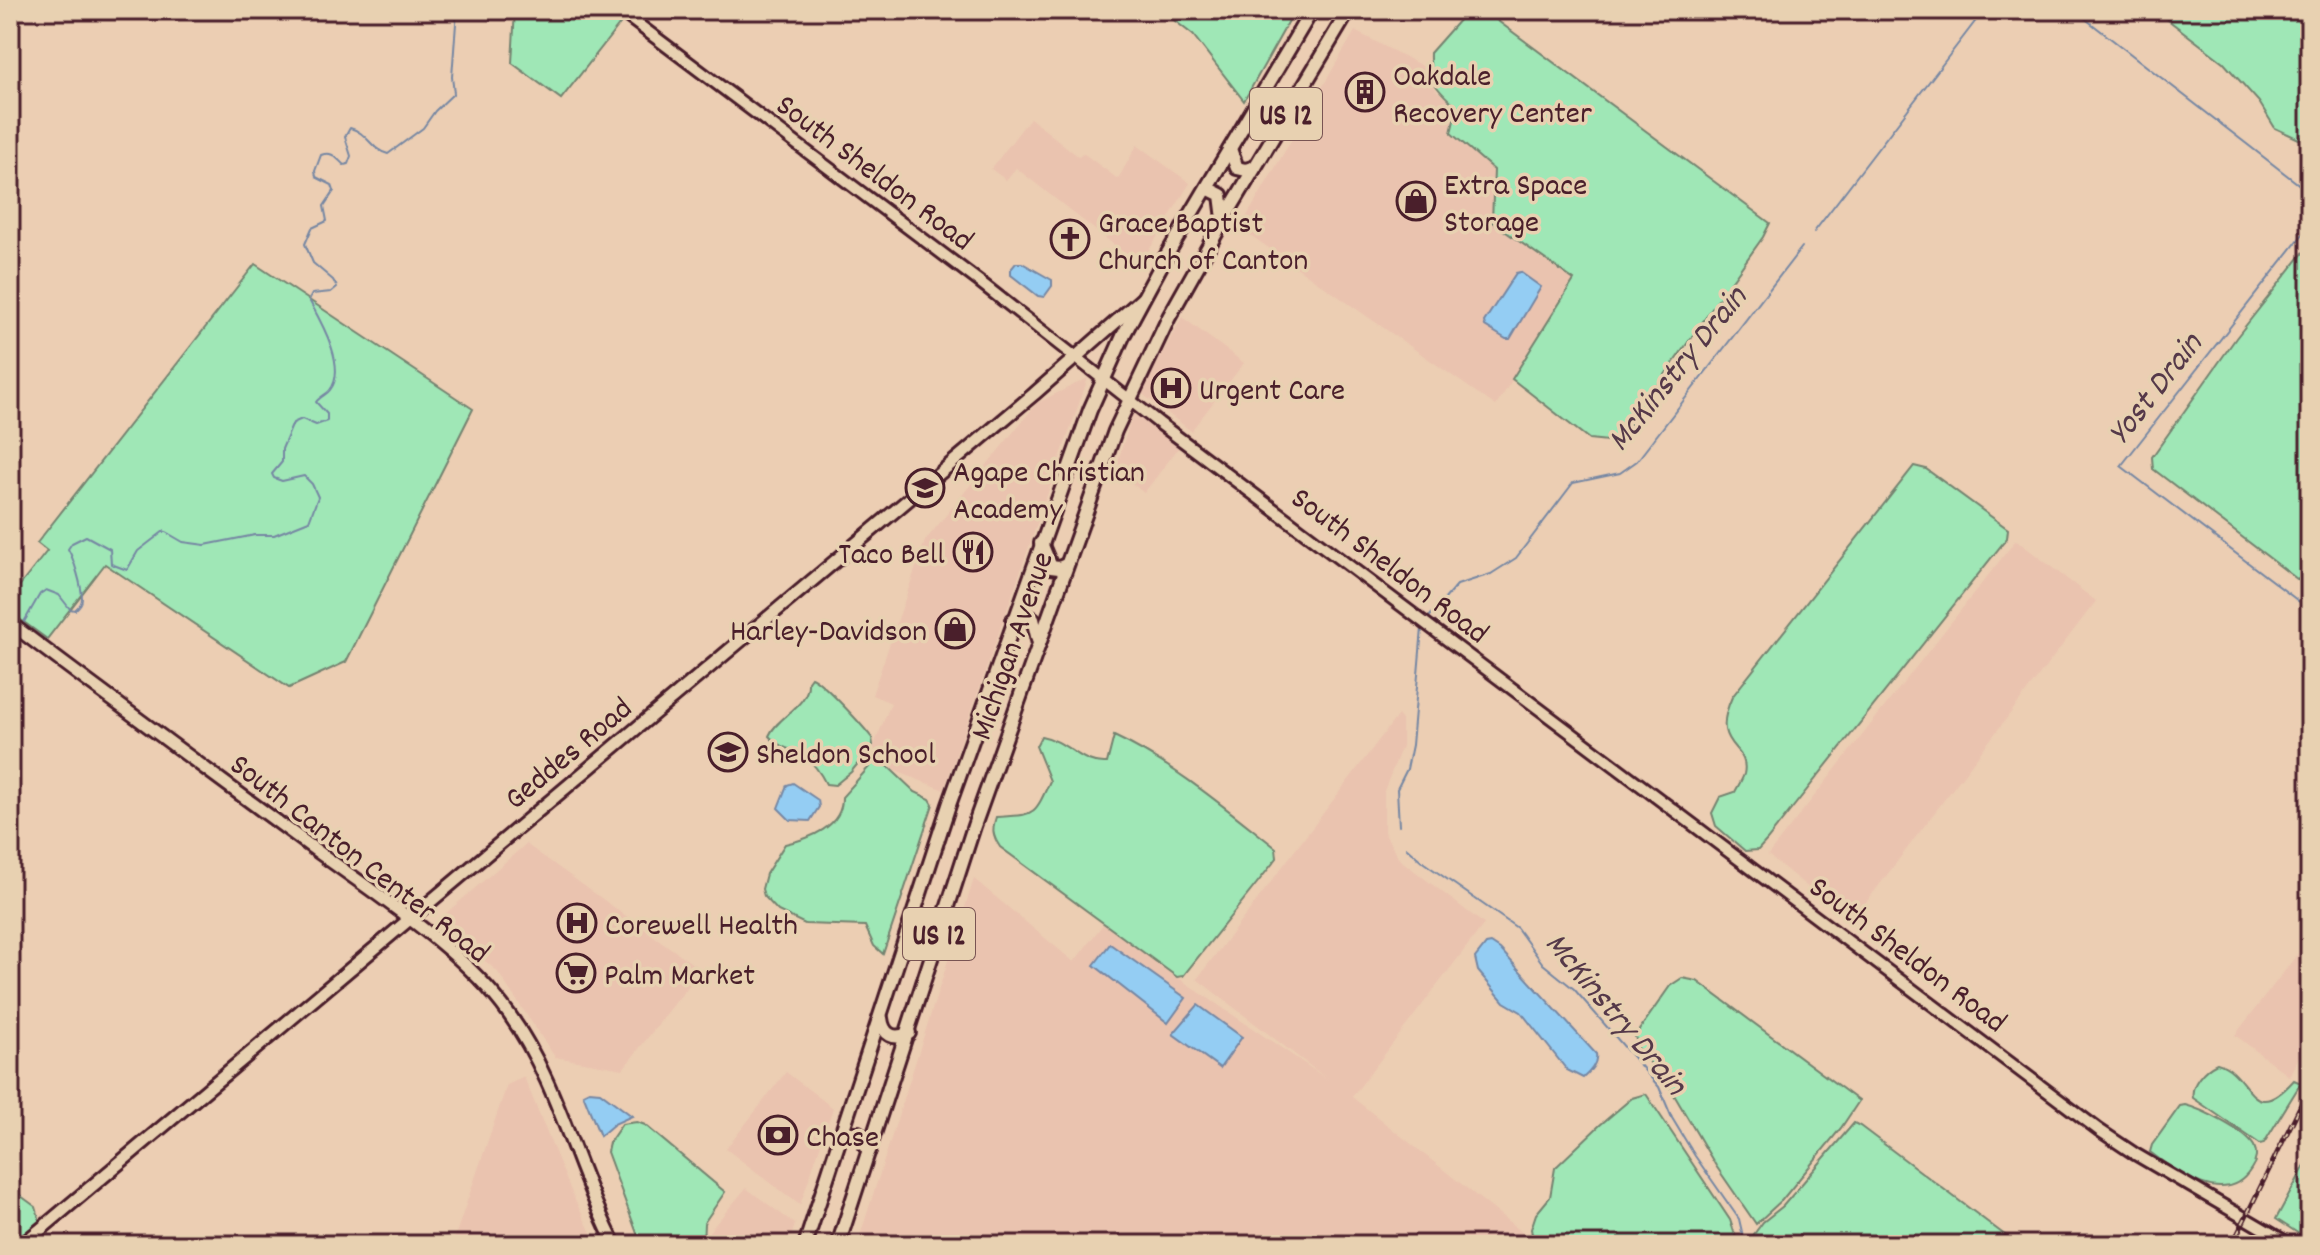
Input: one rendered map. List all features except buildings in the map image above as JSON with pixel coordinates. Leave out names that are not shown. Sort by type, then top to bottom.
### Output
[{"type":"main road","name":"Michigan Avenue","points":[[805,1245],[1013,620],[1103,379],[1144,296],[1312,10]]},
{"type":"main road","name":"Michigan Avenue","points":[[838,1245],[974,826],[1096,478],[1129,399],[1169,317],[1349,10]]},
{"type":"main road","points":[[1230,149],[1237,168],[1246,170],[1255,167]]},
{"type":"main road","points":[[1207,188],[1221,195],[1224,219]]},
{"type":"main road","name":"Geddes Road","points":[[22,1245],[1076,357],[1144,296]]},
{"type":"main road","points":[[1041,543],[1051,567],[1066,565]]},
{"type":"main road","points":[[1013,620],[1024,615],[1033,619],[1038,643]]},
{"type":"main road","name":"South Canton Center Road","points":[[10,623],[409,920],[468,968],[492,993],[521,1032],[546,1080],[615,1245]]},
{"type":"main road","points":[[881,1015],[882,1025],[890,1036],[899,1038],[909,1033]]},
{"type":"main road","points":[[843,1133],[858,1133],[869,1151]]},
{"type":"street","name":"South Sheldon Road","points":[[619,10],[1129,399],[2135,1154],[2291,1245]]},
{"type":"shaded area","points":[[1355,31],[1430,70],[1436,90],[1457,107],[1451,133],[1494,170],[1492,222],[1574,280],[1496,406],[1240,228]]},
{"type":"shaded area","points":[[1030,118],[1079,157],[1083,153],[1118,179],[1137,145],[1190,183],[1140,265],[1016,168],[1006,180],[991,169]]},
{"type":"shaded area","points":[[1182,317],[1244,363],[1191,431],[1141,393]]},
{"type":"shaded area","points":[[1088,378],[944,790],[868,760],[891,703],[872,695],[925,541],[1037,403]]},
{"type":"shaded area","points":[[1133,413],[1180,446],[1144,493],[1115,470]]},
{"type":"shaded area","points":[[2016,540],[2096,601],[1851,922],[1768,855]]},
{"type":"shaded area","points":[[1398,715],[1402,720],[1402,746],[1384,791],[1384,832],[1399,859],[1484,924],[1352,1097],[1538,1245],[857,1245],[974,879],[1074,962],[1104,923],[1177,977],[1327,1079],[1197,979]]},
{"type":"shaded area","points":[[526,844],[701,970],[623,1069],[555,1057],[497,971],[437,921]]},
{"type":"shaded area","points":[[2310,938],[2310,1036],[2289,1076],[2235,1035]]},
{"type":"shaded area","points":[[786,1072],[833,1108],[800,1205],[726,1149]]},
{"type":"shaded area","points":[[524,1077],[597,1245],[452,1245],[507,1085]]},
{"type":"shaded area","points":[[746,1188],[795,1224],[789,1245],[698,1245]]},
{"type":"green space","points":[[515,10],[610,10],[623,20],[561,99],[512,63]]},
{"type":"green space","points":[[1161,10],[1295,10],[1244,101],[1193,35]]},
{"type":"green space","points":[[1468,10],[1483,10],[1770,223],[1617,442],[1589,439],[1512,379],[1574,280],[1492,222],[1494,170],[1451,133],[1457,107],[1435,84],[1430,53]]},
{"type":"green space","points":[[2155,10],[2310,10],[2310,132],[2299,139],[2275,128],[2259,102],[2223,62]]},
{"type":"green space","points":[[2310,244],[2310,589],[2153,469],[2152,457],[2236,338]]},
{"type":"green space","points":[[255,264],[473,409],[346,662],[289,688],[105,564],[47,639],[10,612],[10,598],[47,551],[37,543]]},
{"type":"green space","points":[[1914,466],[1926,469],[2008,529],[2007,538],[1767,840],[1758,850],[1745,851],[1716,826],[1712,813],[1720,797],[1735,792],[1744,774],[1742,756],[1727,736],[1725,727],[1732,697]]},
{"type":"green space","points":[[811,677],[852,714],[872,738],[873,745],[851,772],[835,785],[826,784],[805,757],[781,746],[769,736],[804,697]]},
{"type":"green space","points":[[1041,736],[1089,760],[1107,763],[1114,736],[1178,773],[1276,848],[1277,858],[1183,976],[1177,977],[997,843],[994,832],[996,817],[1031,812],[1040,802],[1050,781],[1036,746]]},
{"type":"green space","points":[[878,757],[915,792],[930,799],[933,804],[883,954],[874,946],[865,926],[805,924],[778,911],[764,896],[762,889],[766,874],[785,844],[814,835],[831,824],[841,807],[842,797]]},
{"type":"green space","points":[[1682,978],[1697,981],[1859,1101],[1782,1200],[1756,1224],[1716,1166],[1670,1088],[1638,1048],[1635,1036],[1670,986]]},
{"type":"green space","points":[[2217,1063],[2229,1068],[2259,1099],[2268,1100],[2294,1080],[2301,1083],[2264,1143],[2260,1144],[2193,1098],[2199,1078]]},
{"type":"green space","points":[[1646,1094],[1730,1220],[1738,1244],[1534,1245],[1531,1229],[1536,1214],[1550,1197],[1555,1168],[1632,1098]]},
{"type":"green space","points":[[2185,1105],[2222,1121],[2254,1146],[2254,1164],[2241,1181],[2215,1187],[2201,1183],[2150,1152],[2180,1106]]},
{"type":"green space","points":[[637,1122],[645,1125],[725,1192],[704,1223],[703,1245],[643,1245],[638,1236],[607,1152],[609,1143],[622,1124]]},
{"type":"green space","points":[[1854,1123],[2018,1245],[1749,1245],[1763,1222],[1783,1206]]},
{"type":"green space","points":[[2310,1156],[2310,1241],[2276,1219]]},
{"type":"green space","points":[[10,1188],[36,1207],[40,1221],[11,1245]]},
{"type":"water","points":[[1016,263],[1022,263],[1052,280],[1052,286],[1044,297],[1038,296],[1011,275]]},
{"type":"water","points":[[1520,272],[1541,287],[1510,339],[1506,339],[1485,326],[1484,322],[1516,273]]},
{"type":"water","points":[[793,783],[818,800],[819,807],[810,821],[790,820],[778,808],[787,785]]},
{"type":"water","points":[[1491,943],[1500,949],[1596,1054],[1595,1064],[1583,1078],[1567,1070],[1521,1012],[1504,1002],[1478,971],[1475,958],[1486,944]]},
{"type":"water","points":[[1110,944],[1186,998],[1168,1023],[1094,965]]},
{"type":"water","points":[[1198,1005],[1242,1037],[1220,1068],[1173,1034]]},
{"type":"water","points":[[600,1092],[632,1116],[614,1124],[600,1136],[583,1094]]},
{"type":"waterway","points":[[24,622],[40,594],[46,590],[59,595],[70,609],[75,610],[80,605],[81,587],[68,549],[72,543],[86,536],[110,549],[111,564],[127,570],[138,551],[164,531],[183,542],[205,545],[255,535],[274,535],[309,521],[318,497],[312,484],[304,476],[282,481],[272,474],[282,462],[282,449],[293,423],[302,419],[316,425],[327,421],[327,414],[316,402],[330,390],[335,380],[336,369],[330,344],[309,300],[312,294],[331,292],[337,287],[313,263],[305,244],[312,228],[327,221],[324,206],[334,191],[332,185],[316,177],[315,171],[321,155],[325,154],[334,156],[344,165],[348,164],[351,156],[345,137],[350,128],[388,154],[423,128],[454,93],[452,77],[457,10]]},
{"type":"waterway","name":"McKinstry Drain","points":[[1814,232],[1984,10]]},
{"type":"waterway","points":[[2074,10],[2310,193]]},
{"type":"waterway","name":"Yost Drain","points":[[2310,225],[2121,466],[2310,610]]},
{"type":"waterway","name":"McKinstry Drain","points":[[1430,616],[1457,585],[1491,574],[1516,558],[1573,483],[1620,473],[1637,461],[1802,247]]},
{"type":"waterway","name":"McKinstry Drain","points":[[1399,826],[1397,789],[1407,769],[1412,745],[1422,628]]},
{"type":"waterway","points":[[10,637],[13,634]]},
{"type":"waterway","name":"McKinstry Drain","points":[[1407,848],[1517,928],[1543,964],[1574,989],[1659,1087],[1672,1118],[1695,1156],[1739,1219],[1745,1245]]},
{"type":"waterway","points":[[10,1030],[17,1052],[10,1064]]},
{"type":"railway","points":[[2232,1245],[2310,1086]]},
{"type":"place","name":"Oakdale Recovery Center","points":[[1365,92]]},
{"type":"place","name":"Extra Space Storage","points":[[1416,201]]},
{"type":"place","name":"Grace Baptist Church of Canton","points":[[1070,239]]},
{"type":"place","name":"Urgent Care","points":[[1171,388]]},
{"type":"place","name":"Agape Christian Academy","points":[[925,488]]},
{"type":"place","name":"Taco Bell","points":[[973,552]]},
{"type":"place","name":"Harley-Davidson","points":[[955,629]]},
{"type":"place","name":"Sheldon School","points":[[728,752]]},
{"type":"place","name":"Corewell Health","points":[[577,923]]},
{"type":"place","name":"Palm Market","points":[[576,973]]},
{"type":"place","name":"Chase","points":[[778,1135]]}]
